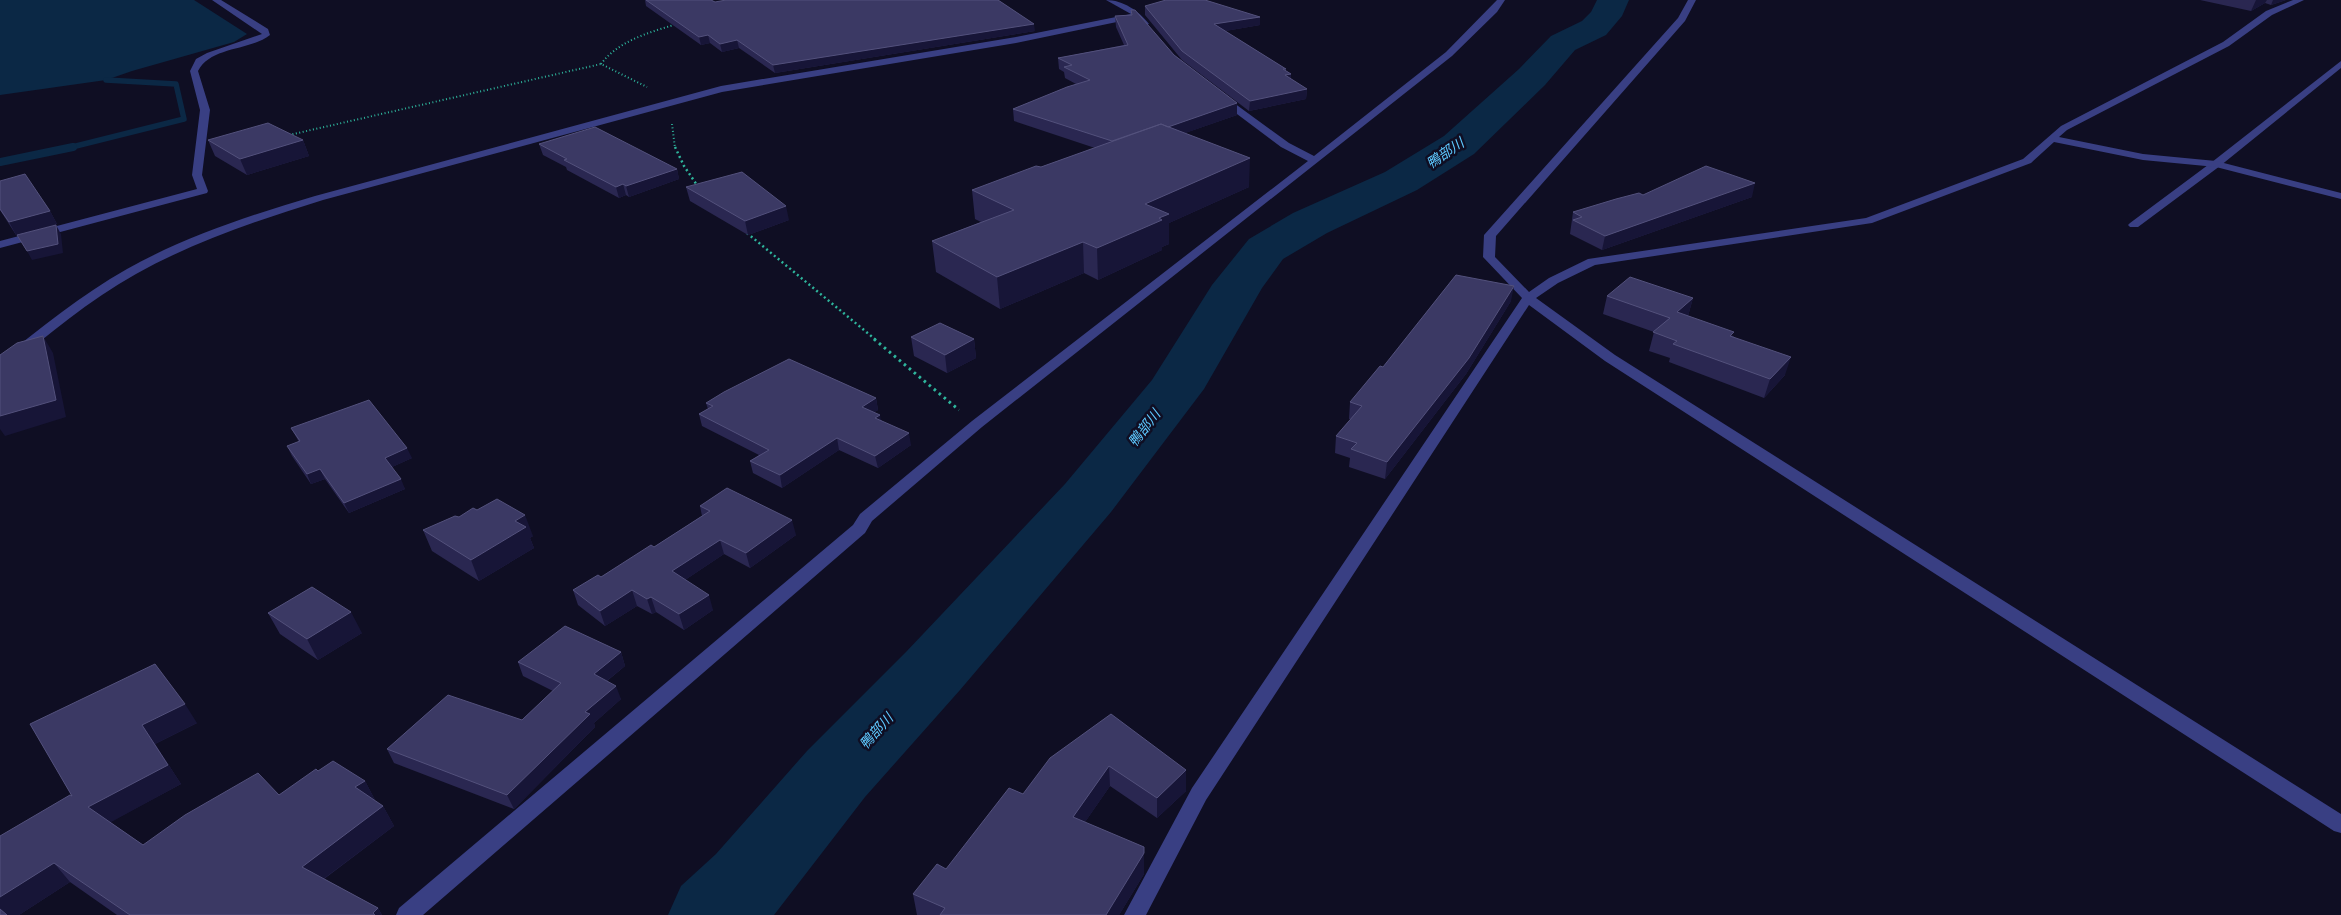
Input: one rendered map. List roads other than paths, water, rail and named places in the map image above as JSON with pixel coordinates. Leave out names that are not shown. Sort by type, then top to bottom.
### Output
[{"type":"street","points":[[0,245],[204,191],[197,175],[205,110],[194,71],[199,62],[210,55],[266,35],[265,31],[216,0]]},
{"type":"street","points":[[1110,0],[1138,16],[1155,36]]},
{"type":"street","points":[[407,915],[851,535],[866,518],[977,424],[1315,161],[1449,54],[1494,10],[1501,0]]},
{"type":"street","points":[[1692,0],[1682,19],[1490,236],[1489,257],[1501,272],[1549,315],[1610,358],[2341,826]]},
{"type":"street","points":[[1135,915],[1199,794],[1520,307],[1529,297],[1558,278],[1592,262],[1868,221],[2027,161],[2064,128],[2226,44],[2268,13],[2300,0]]},
{"type":"street","points":[[0,367],[106,287],[157,258],[255,217],[721,89],[1016,40],[1138,16]]},
{"type":"street","points":[[2134,225],[2216,164],[2341,64]]},
{"type":"street","points":[[1212,91],[1285,145],[1315,161]]},
{"type":"street","points":[[2053,139],[2143,156],[2216,164],[2341,196]]},
{"type":"water","points":[[0,0],[194,0],[247,34],[234,42],[106,80],[0,95]]},
{"type":"waterway","name":"鴨部川","points":[[714,915],[748,881],[836,774],[933,671],[1088,498],[1175,389],[1238,285],[1266,249],[1310,223],[1401,181],[1459,145],[1532,77],[1563,43],[1594,28],[1605,16],[1613,0]]},
{"type":"waterway","points":[[68,148],[184,119],[176,84],[106,80]]},
{"type":"waterway","points":[[0,162],[73,147]]}]
